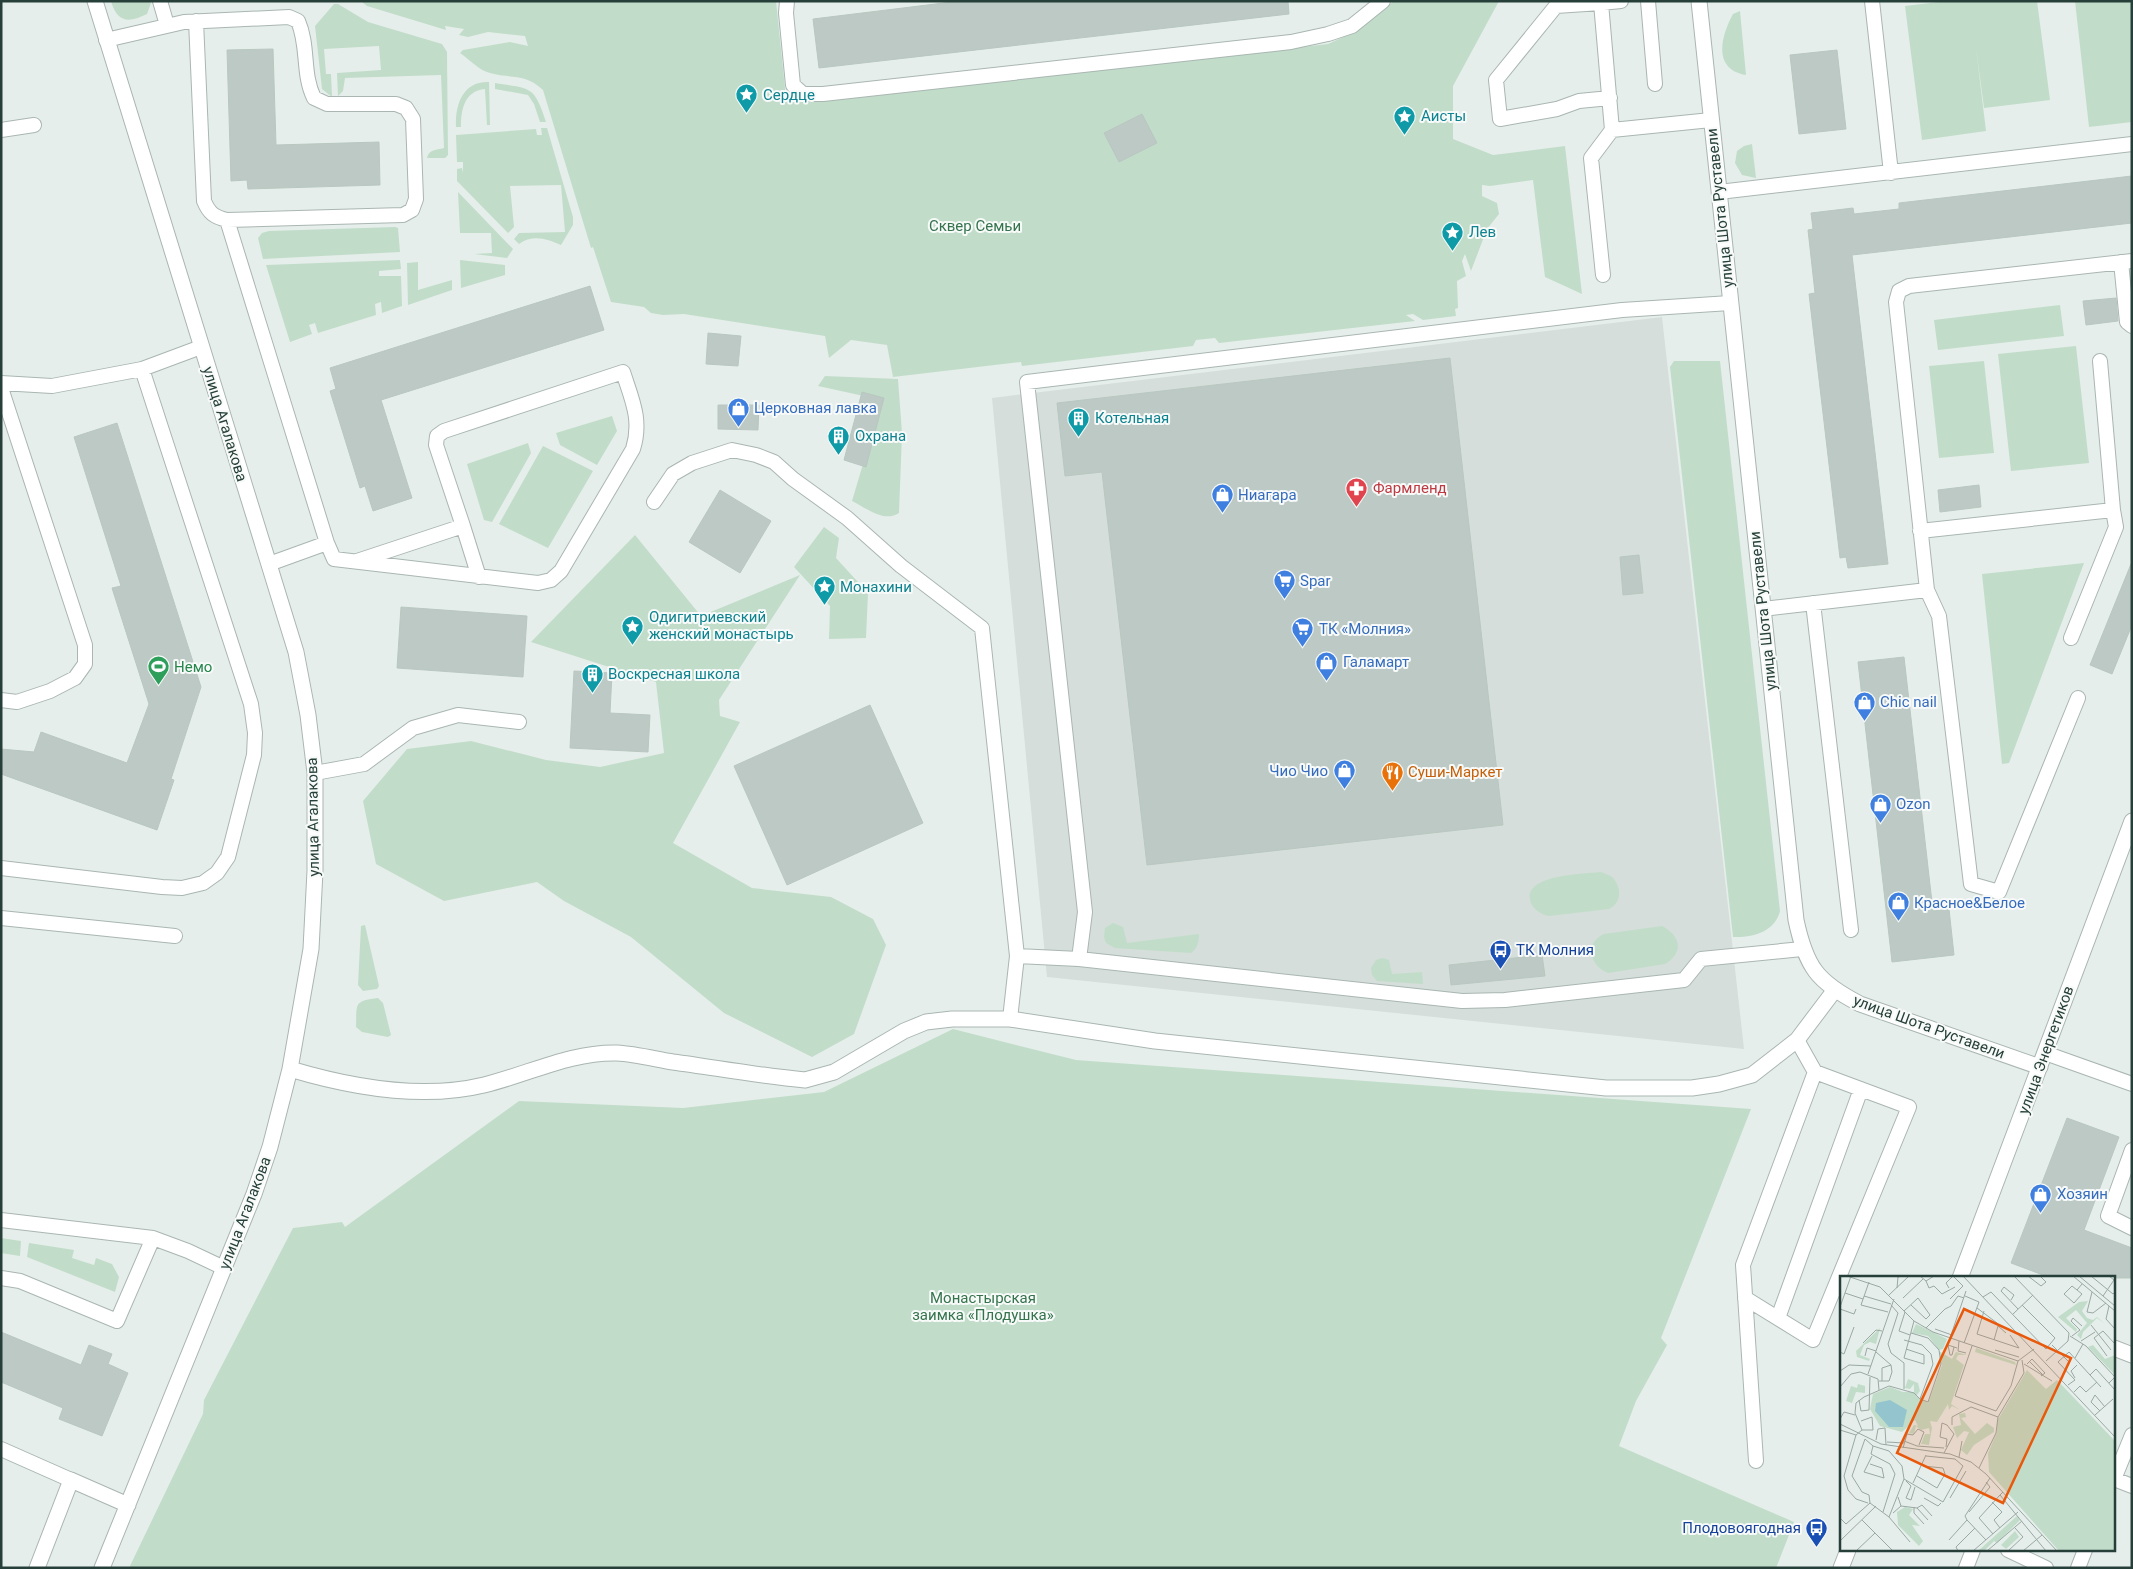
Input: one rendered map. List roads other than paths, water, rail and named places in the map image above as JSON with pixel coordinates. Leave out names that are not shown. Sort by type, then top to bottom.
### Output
[{"type":"street","name":"улица Агалакова","points":[[95,1],[296,652],[308,715],[315,773],[315,871],[311,949],[290,1070],[270,1147],[224,1268],[102,1568]]},
{"type":"street","name":"улица Шота Руставели","points":[[1699,1],[1795,910],[1802,949],[1814,970],[1834,991],[1881,1012],[2042,1060]]},
{"type":"street","name":"улица Энергетиков","points":[[1961,1276],[2132,821]]},
{"type":"street","points":[[290,1070],[332,1082],[395,1089],[441,1091],[484,1085],[581,1056],[617,1053],[805,1080],[834,1072],[904,1030],[926,1022],[952,1019],[1010,1019],[1164,1042],[1606,1088],[1692,1088],[1719,1084],[1752,1075],[1797,1040],[1834,991]]},
{"type":"street","points":[[2116,1349],[2132,1355]]},
{"type":"street","points":[[37,1568],[72,1480],[128,1505]]},
{"type":"street","points":[[1841,1568],[1847,1552]]},
{"type":"lane","points":[[160,1],[167,25]]},
{"type":"lane","points":[[787,1],[786,13],[793,85],[803,94],[833,93],[1291,42],[1328,34],[1352,26],[1383,1]]},
{"type":"lane","points":[[1610,98],[1580,101],[1557,109],[1500,119],[1496,80],[1556,6],[1620,1]]},
{"type":"lane","points":[[1648,1],[1655,84]]},
{"type":"lane","points":[[1872,1],[1891,173]]},
{"type":"lane","points":[[1601,3],[1612,130],[1591,158],[1602,275]]},
{"type":"lane","points":[[106,40],[167,25],[196,21],[289,18],[298,21],[302,31],[308,87],[314,98],[327,104],[396,104],[406,108],[413,118],[416,199],[412,210],[402,215],[227,220],[216,217],[208,211],[204,201],[196,21]]},
{"type":"lane","points":[[1612,130],[1711,120]]},
{"type":"lane","points":[[1,130],[34,125]]},
{"type":"lane","points":[[1719,192],[2132,144]]},
{"type":"lane","points":[[227,220],[327,543],[334,559],[479,577],[538,583],[552,580],[561,571],[633,449],[638,435],[638,419],[624,372],[444,430],[437,436],[436,445],[479,577]]},
{"type":"lane","points":[[2078,698],[1999,892],[1971,884],[1938,616],[1926,590],[1896,302],[1898,291],[1909,286],[2126,262],[2127,322],[2132,326]]},
{"type":"lane","points":[[1079,959],[1085,912],[1027,382],[1613,311],[1730,303]]},
{"type":"lane","points":[[1,383],[52,386],[142,369],[201,347]]},
{"type":"lane","points":[[2071,638],[2116,528],[2100,362]]},
{"type":"lane","points":[[1,868],[182,888],[203,883],[217,873],[228,857],[254,755],[255,733],[250,704],[142,369]]},
{"type":"lane","points":[[1,388],[85,644],[85,664],[75,678],[50,691],[17,702],[1,700]]},
{"type":"lane","points":[[654,502],[673,474],[692,462],[732,450],[756,455],[774,462],[793,479],[847,518],[901,566],[982,628],[1017,956],[1010,1019]]},
{"type":"lane","points":[[1920,531],[2114,510]]},
{"type":"lane","points":[[358,561],[463,526]]},
{"type":"lane","points":[[269,564],[327,543]]},
{"type":"lane","points":[[1763,609],[1926,590]]},
{"type":"lane","points":[[1813,603],[1851,930]]},
{"type":"lane","points":[[315,773],[364,764],[413,728],[458,715],[519,722]]},
{"type":"lane","points":[[1,918],[175,936]]},
{"type":"lane","points":[[1017,956],[1079,959],[1462,1001],[1505,1000],[1684,980],[1701,959],[1802,949]]},
{"type":"lane","points":[[1745,1298],[1813,1340],[1909,1106],[1815,1072],[1797,1040]]},
{"type":"lane","points":[[2042,1060],[2132,1084]]},
{"type":"lane","points":[[1756,1461],[1743,1265],[1815,1072]]},
{"type":"lane","points":[[1778,1318],[1861,1089]]},
{"type":"lane","points":[[2132,1150],[2108,1216],[2132,1228]]},
{"type":"lane","points":[[1,1220],[153,1238],[188,1251],[224,1268]]},
{"type":"lane","points":[[1,1278],[20,1281],[117,1321],[153,1238]]},
{"type":"lane","points":[[2116,1474],[2132,1435]]},
{"type":"lane","points":[[1,1449],[72,1480]]},
{"type":"lane","points":[[2116,1480],[2132,1486]]},
{"type":"lane","points":[[1966,1568],[1972,1552]]},
{"type":"lane","points":[[2012,1552],[2046,1568]]},
{"type":"lane","points":[[2078,1568],[2084,1552]]},
{"type":"place","name":"Сердце","points":[[747,114]]},
{"type":"place","name":"Аисты","points":[[1405,135]]},
{"type":"place","name":"Лев","points":[[1453,251]]},
{"type":"place","name":"Церковная лавка","points":[[738,427]]},
{"type":"place","name":"Котельная","points":[[1079,437]]},
{"type":"place","name":"Охрана","points":[[839,455]]},
{"type":"place","name":"Фармленд","points":[[1357,507]]},
{"type":"place","name":"Ниагара","points":[[1222,514]]},
{"type":"place","name":"Spar","points":[[1284,600]]},
{"type":"place","name":"Монахини","points":[[824,606]]},
{"type":"place","name":"Одигитриевский женский монастырь","points":[[633,645]]},
{"type":"place","name":"ТК «Молния»","points":[[1303,648]]},
{"type":"place","name":"Галамарт","points":[[1327,681]]},
{"type":"place","name":"Немо","points":[[158,686]]},
{"type":"place","name":"Воскресная школа","points":[[592,693]]},
{"type":"place","name":"Chic nail","points":[[1864,721]]},
{"type":"place","name":"Чио Чио","points":[[1344,790]]},
{"type":"place","name":"Суши-Маркет","points":[[1392,791]]},
{"type":"place","name":"Ozon","points":[[1880,823]]},
{"type":"place","name":"Красное&Белое","points":[[1898,922]]},
{"type":"place","name":"ТК Молния","points":[[1500,969]]},
{"type":"place","name":"Хозяин","points":[[2041,1213]]},
{"type":"place","name":"Плодовоягодная","points":[[1817,1547]]},
{"type":"park label","name":"Сквер Семьи","points":[[975,226]]},
{"type":"park label","name":"Монастырская заимка «Плодушка»","points":[[983,1306]]}]
